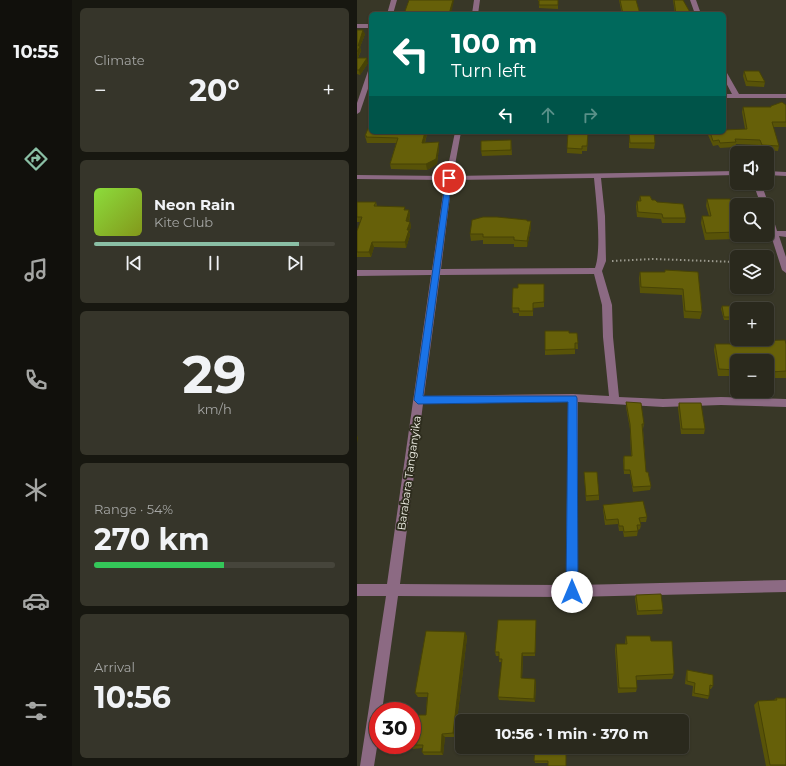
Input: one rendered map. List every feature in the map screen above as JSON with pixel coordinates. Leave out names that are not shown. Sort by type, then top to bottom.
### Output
[{"type":"street","points":[[391,12],[394,0]]},
{"type":"street","points":[[475,12],[477,0]]},
{"type":"street","points":[[693,0],[697,12]]},
{"type":"street","points":[[357,26],[369,26]]},
{"type":"street","points":[[357,110],[369,77]]},
{"type":"street","points":[[726,77],[736,96]]},
{"type":"street","points":[[726,96],[786,96]]},
{"type":"street","name":"Barabara Tanganyika","points":[[367,766],[393,589],[449,178],[458,134]]},
{"type":"street","points":[[357,177],[449,178],[730,173]]},
{"type":"street","points":[[774,173],[786,174]]},
{"type":"street","points":[[597,175],[601,216],[602,261],[598,271],[607,305],[608,337],[614,400]]},
{"type":"street","points":[[786,234],[775,233],[786,270]]},
{"type":"street","points":[[357,273],[436,274],[598,271]]},
{"type":"street","points":[[572,592],[573,398]]},
{"type":"street","points":[[418,400],[573,398],[663,403],[721,401],[786,403]]},
{"type":"street","points":[[357,590],[393,589],[572,592],[786,586]]},
{"type":"path","points":[[602,261],[653,259],[730,262]]},
{"type":"building","points":[[409,0],[453,0],[450,12],[405,12]]},
{"type":"building","points":[[539,0],[558,0],[558,5],[539,5]]},
{"type":"building","points":[[620,0],[636,0],[639,12],[623,12]]},
{"type":"building","points":[[674,0],[683,0],[690,12],[676,12]]},
{"type":"building","points":[[357,30],[363,30],[358,46],[360,46],[357,52]]},
{"type":"building","points":[[357,58],[367,58],[359,70],[357,70]]},
{"type":"building","points":[[744,71],[759,71],[765,82],[747,81]]},
{"type":"building","points":[[782,102],[786,105],[786,122],[772,122],[779,146],[762,145],[760,140],[735,139],[736,142],[720,143],[719,140],[713,141],[711,134],[726,134],[726,130],[747,129],[743,107],[771,106]]},
{"type":"building","points":[[369,126],[369,134],[424,134],[422,143],[439,142],[436,159],[426,164],[390,164],[398,138],[365,136]]},
{"type":"building","points":[[568,134],[588,134],[587,146],[582,146],[582,149],[567,148]]},
{"type":"building","points":[[629,134],[654,134],[655,143],[630,143]]},
{"type":"building","points":[[511,140],[511,150],[481,151],[481,141]]},
{"type":"building","points":[[640,196],[650,196],[652,200],[657,202],[683,204],[686,218],[663,218],[662,214],[638,212],[637,201],[641,201]]},
{"type":"building","points":[[707,199],[730,199],[730,232],[706,233],[702,216],[711,216]]},
{"type":"building","points":[[357,202],[376,202],[374,206],[405,207],[404,210],[409,210],[406,221],[410,222],[407,230],[409,230],[405,242],[372,242],[369,252],[357,252],[357,231],[362,217],[357,217]]},
{"type":"building","points":[[483,217],[531,221],[527,241],[514,240],[514,237],[483,237],[483,234],[470,234],[472,220]]},
{"type":"building","points":[[665,270],[698,272],[702,312],[685,311],[683,289],[641,287],[640,272],[665,272]]},
{"type":"building","points":[[518,284],[544,284],[544,302],[533,303],[533,311],[519,311],[519,308],[512,308],[513,288],[518,288]]},
{"type":"building","points":[[722,306],[730,306],[730,317],[724,317]]},
{"type":"building","points":[[545,331],[569,331],[569,333],[577,333],[578,343],[575,343],[575,349],[545,350]]},
{"type":"building","points":[[774,340],[785,340],[786,371],[774,372],[774,354],[730,354],[730,370],[719,369],[715,344],[730,344],[730,346],[774,346]]},
{"type":"building","points":[[626,402],[641,403],[644,424],[642,424],[646,472],[648,472],[651,486],[633,487],[630,470],[624,470],[624,456],[632,456],[630,424]]},
{"type":"building","points":[[679,403],[701,403],[705,429],[682,429]]},
{"type":"building","points":[[584,472],[597,472],[599,495],[586,496]]},
{"type":"building","points":[[643,501],[647,517],[639,518],[641,525],[637,525],[638,531],[624,532],[623,526],[619,526],[618,519],[606,520],[603,505]]},
{"type":"building","points":[[661,594],[663,610],[638,611],[636,595]]},
{"type":"building","points":[[498,620],[536,620],[535,653],[522,653],[521,678],[535,679],[534,699],[498,697],[502,659],[499,659],[499,652],[495,652]]},
{"type":"building","points":[[426,631],[465,632],[453,733],[442,734],[441,752],[422,752],[423,745],[421,745],[421,715],[426,715],[428,693],[415,693]]},
{"type":"building","points":[[626,636],[650,636],[651,641],[672,641],[674,674],[636,676],[637,688],[619,688],[616,644],[627,644]]},
{"type":"building","points":[[687,670],[713,675],[713,686],[710,685],[709,696],[694,693],[695,683],[687,681]]},
{"type":"building","points":[[776,698],[786,698],[786,765],[770,765],[758,701],[777,700]]},
{"type":"building","points":[[534,754],[566,754],[566,766],[548,766],[548,761],[534,761]]},
{"type":"route","points":[[449,178],[418,400],[573,398],[572,592]]}]
